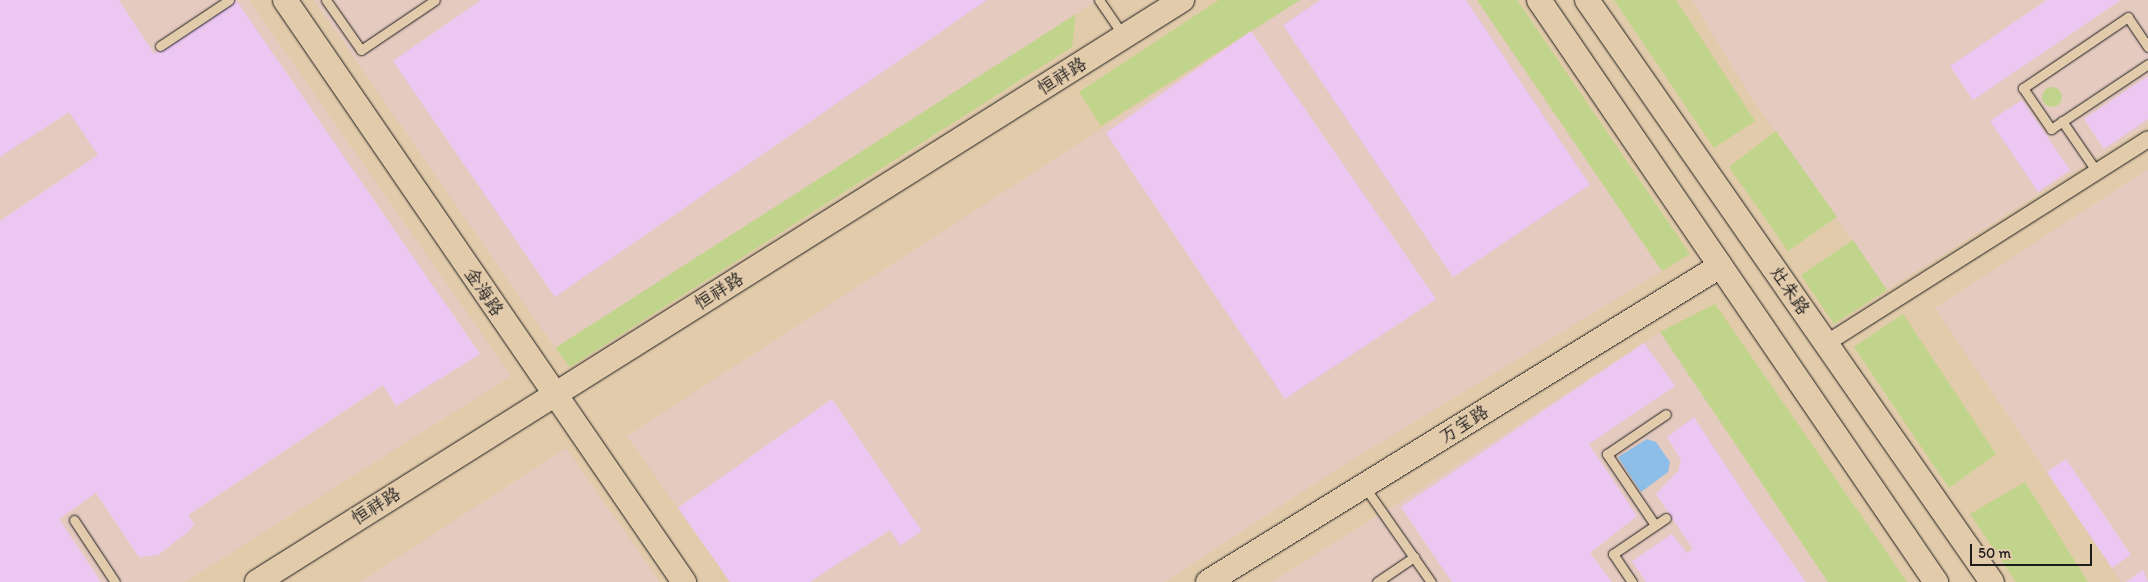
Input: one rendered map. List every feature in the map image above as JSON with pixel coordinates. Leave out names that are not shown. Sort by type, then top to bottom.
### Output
[{"type":"street","name":"金海路","points":[[285,0],[684,582]]},
{"type":"street","name":"恒祥路","points":[[257,582],[1182,0]]},
{"type":"street","points":[[1540,0],[1936,582]]},
{"type":"street","name":"灶朱路","points":[[1587,0],[1992,582]]},
{"type":"street","points":[[1827,343],[2148,139]]},
{"type":"street","name":"万宝路","points":[[1208,582],[1720,266]]},
{"type":"lane","points":[[160,46],[229,0]]},
{"type":"lane","points":[[326,0],[361,50],[435,0]]},
{"type":"lane","points":[[1099,0],[1125,37]]},
{"type":"lane","points":[[2148,47],[2128,17],[2023,88],[2051,129],[2148,64]]},
{"type":"lane","points":[[2062,121],[2097,172]]},
{"type":"lane","points":[[1655,525],[1607,454],[1666,414]]},
{"type":"lane","points":[[1364,486],[1431,582]]},
{"type":"lane","points":[[1632,582],[1613,554],[1666,518]]},
{"type":"lane","points":[[74,520],[115,582]]},
{"type":"lane","points":[[1377,582],[1414,557]]},
{"type":"shaded area","points":[[0,0],[249,0],[511,376],[185,582],[0,582]]},
{"type":"shaded area","points":[[314,0],[1098,0],[555,348]]},
{"type":"shaded area","points":[[1300,0],[1477,0],[1662,271],[1334,471],[1165,582],[730,582],[627,436]]},
{"type":"shaded area","points":[[1692,0],[2148,0],[2148,125],[1887,290],[1752,99]]},
{"type":"shaded area","points":[[2148,169],[2148,582],[2121,582],[1935,308]]},
{"type":"shaded area","points":[[1660,332],[1828,582],[1271,582],[1398,503]]},
{"type":"shaded area","points":[[566,448],[660,582],[360,582]]},
{"type":"green space","points":[[1219,0],[1300,0],[1101,126],[1079,92]]},
{"type":"green space","points":[[1477,0],[1517,0],[1690,254],[1662,271]]},
{"type":"green space","points":[[1614,0],[1676,0],[1755,121],[1714,148]]},
{"type":"green space","points":[[1076,14],[1072,47],[570,367],[555,348]]},
{"type":"green space","points":[[2052,87],[2059,90],[2062,97],[2059,104],[2052,107],[2045,104],[2042,97],[2045,90]]},
{"type":"green space","points":[[1776,131],[1837,217],[1788,251],[1729,167]]},
{"type":"green space","points":[[1853,240],[1887,290],[1834,324],[1801,275]]},
{"type":"green space","points":[[1715,304],[1907,582],[1828,582],[1660,332]]},
{"type":"green space","points":[[1903,314],[1996,454],[1949,488],[1854,347]]},
{"type":"green space","points":[[2025,482],[2088,582],[2016,582],[1970,514]]},
{"type":"water","points":[[1647,439],[1656,442],[1670,462],[1668,472],[1641,492],[1618,457]]},
{"type":"building","points":[[0,0],[119,0],[154,54],[236,0],[480,354],[396,406],[383,385],[188,515],[194,524],[189,531],[158,555],[139,557],[96,493],[59,519],[101,582],[0,582],[0,221],[98,155],[69,112],[0,157]]},
{"type":"building","points":[[481,0],[987,0],[555,297],[393,61]]},
{"type":"building","points":[[1320,0],[1466,0],[1590,185],[1453,277],[1283,25]]},
{"type":"building","points":[[2047,0],[2121,0],[1973,100],[1950,66]]},
{"type":"building","points":[[1251,31],[1436,299],[1285,399],[1106,133]]},
{"type":"building","points":[[2148,76],[2148,119],[2104,149],[2084,119]]},
{"type":"building","points":[[2022,100],[2070,170],[2038,192],[1990,121]]},
{"type":"building","points":[[1644,343],[1675,386],[1589,444],[1637,516],[1590,553],[1612,582],[1452,582],[1401,507]]},
{"type":"building","points":[[832,399],[922,531],[900,546],[890,530],[810,582],[730,582],[678,508]]},
{"type":"building","points":[[1694,417],[1753,507],[1806,582],[1646,582],[1632,561],[1672,534],[1687,553],[1693,549],[1656,494],[1678,471],[1681,460],[1667,437]]},
{"type":"building","points":[[2066,459],[2131,555],[2112,568],[2047,472]]},
{"type":"building","points":[[2143,570],[2148,582],[2126,582]]}]
